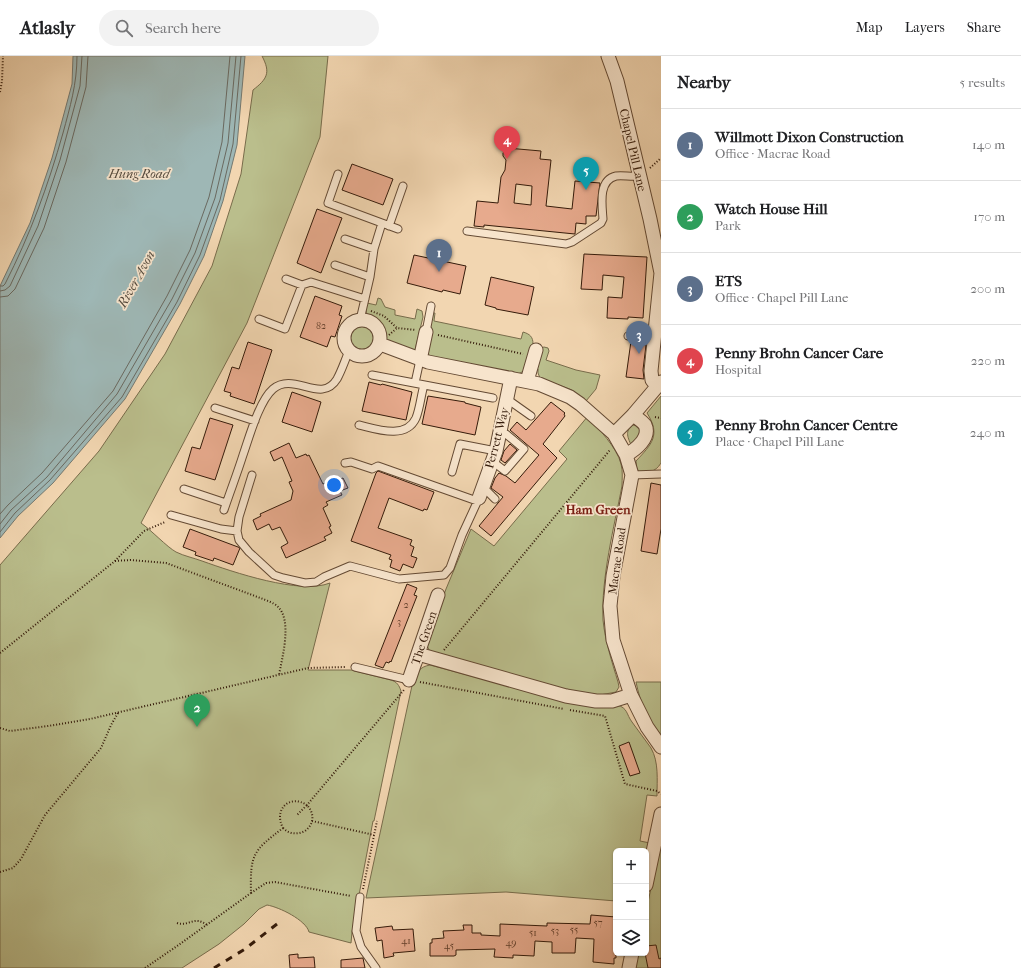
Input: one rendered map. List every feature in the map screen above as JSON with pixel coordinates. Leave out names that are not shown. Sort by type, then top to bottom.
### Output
[{"type":"street","name":"Chapel Pill Lane","points":[[608,56],[617,81],[650,220],[660,273],[651,371],[652,380],[659,384]]},
{"type":"street","points":[[361,314],[366,320],[372,322],[376,326],[380,332],[382,345],[372,354],[366,356],[360,356],[348,351],[344,338],[348,326],[361,314]]},
{"type":"street","points":[[420,360],[426,332]]},
{"type":"street","name":"Macrae Road","points":[[382,345],[420,360],[539,384],[570,397],[580,404],[616,437],[626,455],[632,475],[613,576],[610,606],[613,640],[631,695],[647,727],[661,746]]},
{"type":"street","points":[[527,381],[535,353]]},
{"type":"street","name":"Perrett Way","points":[[479,496],[494,456],[511,378]]},
{"type":"street","points":[[616,437],[659,384]]},
{"type":"street","points":[[626,455],[638,446],[645,436],[646,429],[644,424],[633,415]]},
{"type":"street","name":"The Green","points":[[409,680],[438,595]]},
{"type":"street","points":[[418,654],[566,696],[612,701],[631,695]]},
{"type":"street","points":[[646,884],[661,814]]},
{"type":"street","points":[[628,968],[631,956]]},
{"type":"lane","points":[[338,174],[328,203],[398,229]]},
{"type":"lane","points":[[467,231],[566,244],[572,242],[601,223],[603,219],[603,189],[607,182],[617,176],[639,176]]},
{"type":"lane","points":[[361,314],[370,277],[374,249],[403,186]]},
{"type":"lane","points":[[345,239],[374,249]]},
{"type":"lane","points":[[335,266],[370,277]]},
{"type":"lane","points":[[286,279],[302,285],[311,282],[364,299]]},
{"type":"lane","points":[[259,319],[285,329],[302,285]]},
{"type":"lane","points":[[426,332],[431,306]]},
{"type":"lane","points":[[628,336],[654,339]]},
{"type":"lane","points":[[184,489],[225,507],[255,421],[269,394],[273,389],[283,384],[290,383],[315,390],[326,389],[336,380],[348,351]]},
{"type":"lane","points":[[415,383],[420,360]]},
{"type":"lane","points":[[372,375],[494,398]]},
{"type":"lane","points":[[359,425],[386,432],[395,432],[407,427],[416,417],[424,385]]},
{"type":"lane","points":[[507,400],[531,416]]},
{"type":"lane","points":[[215,408],[255,421]]},
{"type":"lane","points":[[452,472],[460,444],[494,456],[505,471],[524,449],[506,434],[500,432]]},
{"type":"lane","points":[[344,463],[351,462],[372,469],[378,466],[479,496],[495,499]]},
{"type":"lane","points":[[632,475],[661,474]]},
{"type":"lane","points":[[252,475],[239,517],[237,531],[239,540],[249,552],[274,575],[305,582],[316,582],[350,566],[399,579],[444,575],[450,568],[479,496]]},
{"type":"lane","points":[[171,515],[221,530],[237,531]]},
{"type":"lane","points":[[355,667],[409,680]]},
{"type":"lane","points":[[360,898],[356,931],[361,947],[376,968]]},
{"type":"path","points":[[0,92],[3,56]]},
{"type":"path","points":[[361,314],[384,316],[397,328],[426,332],[535,353]]},
{"type":"path","points":[[382,345],[390,334],[397,328]]},
{"type":"path","points":[[434,658],[441,655],[616,437]]},
{"type":"path","points":[[0,653],[115,561],[144,531],[164,523],[171,515]]},
{"type":"path","points":[[115,561],[130,560],[166,563],[257,596],[276,605],[281,610],[286,633],[279,675]]},
{"type":"path","points":[[0,728],[10,731],[90,720],[308,668],[355,667]]},
{"type":"path","points":[[298,815],[396,700],[404,690],[409,680],[605,716],[625,784],[657,791],[661,794]]},
{"type":"path","points":[[0,872],[13,868],[21,859],[45,815],[101,748],[118,713]]},
{"type":"path","points":[[297,800],[307,805],[312,812],[311,825],[305,831],[297,834],[289,833],[283,828],[279,818],[280,812],[286,803],[297,800]]},
{"type":"path","points":[[312,821],[374,835]]},
{"type":"path","points":[[145,968],[266,882],[275,882],[360,898],[377,821]]},
{"type":"path","points":[[251,893],[250,875],[256,850],[283,828]]},
{"type":"path","points":[[177,923],[181,924],[202,921],[207,925]]},
{"type":"green space","points":[[262,56],[328,56],[320,137],[247,323],[141,523],[176,552],[231,571],[266,581],[284,584],[317,586],[330,583],[308,670],[351,670],[391,680],[396,683],[401,691],[373,821],[351,943],[309,932],[307,927],[298,919],[285,911],[267,905],[259,909],[244,924],[219,944],[182,968],[0,968],[0,565],[99,451],[165,354],[212,266],[241,174],[253,90],[262,82],[267,71]]},
{"type":"green space","points":[[378,298],[381,299],[385,307],[395,310],[395,315],[415,319],[417,309],[422,311],[423,317],[415,350],[412,351],[385,341],[379,326],[367,315],[366,312],[367,303],[376,305]]},
{"type":"green space","points":[[434,313],[434,321],[521,339],[523,332],[529,335],[532,338],[533,344],[524,371],[518,374],[426,356],[432,314]]},
{"type":"green space","points":[[362,326],[370,330],[374,338],[370,346],[362,350],[354,346],[350,338],[354,330]]},
{"type":"green space","points":[[541,348],[548,348],[549,351],[546,360],[576,370],[600,375],[596,389],[586,401],[572,390],[540,378],[538,369],[535,368]]},
{"type":"green space","points":[[661,396],[661,463],[654,470],[637,473],[636,461],[650,444],[654,433],[647,413]]},
{"type":"green space","points":[[588,416],[616,451],[622,469],[622,486],[606,570],[603,604],[605,636],[619,687],[616,692],[600,695],[579,693],[431,653],[427,646],[429,635],[471,529],[494,546],[567,459],[559,451]]},
{"type":"green space","points":[[633,425],[639,426],[641,434],[632,447],[628,438],[628,430]]},
{"type":"green space","points":[[430,665],[572,703],[617,705],[621,706],[625,710],[654,753],[657,771],[657,796],[647,795],[640,841],[650,843],[649,848],[613,848],[613,901],[506,892],[366,898],[413,681],[421,669]]},
{"type":"green space","points":[[636,682],[661,682],[661,735],[648,717]]},
{"type":"green space","points":[[661,843],[661,968],[634,968],[636,956],[649,956],[649,897]]},
{"type":"water","name":"Hung Road","points":[[73,56],[245,56],[237,145],[223,201],[204,256],[180,304],[125,399],[53,483],[18,516],[0,538],[0,286],[30,223],[52,158],[72,84]]},
{"type":"building","points":[[507,148],[541,151],[540,159],[551,160],[546,206],[572,209],[575,181],[600,183],[596,216],[586,216],[586,224],[576,223],[575,234],[484,225],[484,227],[474,226],[477,201],[498,203],[501,177],[505,170],[506,160],[503,153]],"holes":[[[516,184],[532,186],[531,205],[514,203]]]},
{"type":"building","points":[[352,164],[393,179],[383,205],[342,190]]},
{"type":"building","points":[[317,209],[342,218],[321,273],[297,263]]},
{"type":"building","points":[[584,254],[647,257],[643,318],[607,318],[608,297],[622,298],[624,277],[603,275],[602,290],[581,289]]},
{"type":"building","points":[[414,255],[466,266],[460,294],[443,290],[442,292],[407,283]]},
{"type":"building","points":[[491,277],[534,287],[528,315],[496,309],[485,305]]},
{"type":"building","points":[[315,296],[342,306],[339,315],[342,316],[335,337],[331,336],[327,347],[300,337]]},
{"type":"building","points":[[631,341],[641,342],[640,344],[646,345],[643,370],[644,379],[626,377]]},
{"type":"building","points":[[248,342],[272,350],[254,404],[230,396],[231,393],[224,391],[232,367],[239,369]]},
{"type":"building","points":[[369,382],[412,392],[406,420],[362,411]]},
{"type":"building","points":[[292,392],[321,402],[312,432],[282,422]]},
{"type":"building","points":[[428,396],[465,402],[481,407],[475,435],[422,424]]},
{"type":"building","points":[[551,402],[565,413],[565,416],[543,444],[557,458],[491,536],[479,526],[503,497],[491,488],[495,478],[499,473],[515,483],[539,455],[510,430],[517,422],[526,430]]},
{"type":"building","points":[[210,418],[233,425],[215,480],[185,471],[192,447],[200,449]]},
{"type":"building","points":[[289,443],[296,458],[306,454],[307,456],[309,455],[323,484],[334,479],[335,481],[343,478],[348,488],[340,491],[342,495],[326,502],[328,505],[323,508],[331,526],[329,527],[332,533],[324,537],[326,540],[286,558],[281,547],[288,543],[280,527],[272,530],[269,524],[257,530],[253,520],[261,516],[260,514],[291,500],[293,491],[289,482],[292,481],[282,457],[274,461],[270,452]]},
{"type":"building","points":[[510,444],[517,450],[505,463],[501,460],[504,451]]},
{"type":"building","points":[[378,471],[434,492],[427,510],[424,509],[423,511],[389,498],[378,528],[412,540],[410,545],[414,547],[411,556],[417,558],[413,568],[403,564],[400,571],[390,567],[392,560],[389,559],[391,555],[351,541]]},
{"type":"building","points":[[651,483],[661,485],[661,529],[657,554],[641,551]]},
{"type":"building","points":[[190,529],[240,548],[233,565],[214,558],[213,561],[195,555],[196,552],[183,547]]},
{"type":"building","points":[[407,584],[417,588],[414,595],[417,596],[391,662],[386,662],[383,668],[375,665]]},
{"type":"building","points":[[629,742],[640,773],[630,776],[619,746]]},
{"type":"building","points":[[591,915],[613,917],[613,956],[616,956],[616,958],[614,958],[614,964],[593,962],[594,939],[576,938],[575,953],[552,953],[552,942],[535,941],[534,956],[513,955],[513,958],[494,957],[495,949],[456,950],[456,955],[454,956],[430,956],[430,943],[432,943],[432,939],[444,938],[443,931],[464,930],[463,925],[472,925],[472,933],[500,936],[500,924],[547,926],[547,923],[590,924]]},
{"type":"building","points":[[392,926],[393,930],[413,929],[415,951],[393,953],[394,956],[384,958],[382,940],[377,941],[375,928]]},
{"type":"building","points":[[656,945],[659,959],[661,958],[661,968],[648,968],[646,956],[649,956],[649,946]]},
{"type":"building","points":[[298,954],[298,958],[314,957],[315,968],[290,968],[289,955]]},
{"type":"building","points":[[363,958],[365,968],[341,968],[341,960]]},
{"type":"railway","points":[[214,968],[245,949],[277,924]]},
{"type":"place","name":"Penny Brohn Cancer Care","points":[[507,159]]},
{"type":"place","name":"Penny Brohn Cancer Centre","points":[[586,190]]},
{"type":"place","name":"Willmott Dixon Construction","points":[[439,272]]},
{"type":"place","name":"ETS","points":[[639,354]]},
{"type":"place","name":"Watch House Hill","points":[[197,727]]},
{"type":"district","name":"Ham Green","points":[[598,509]]},
{"type":"water label","name":"River Avon","points":[[136,279]]}]
